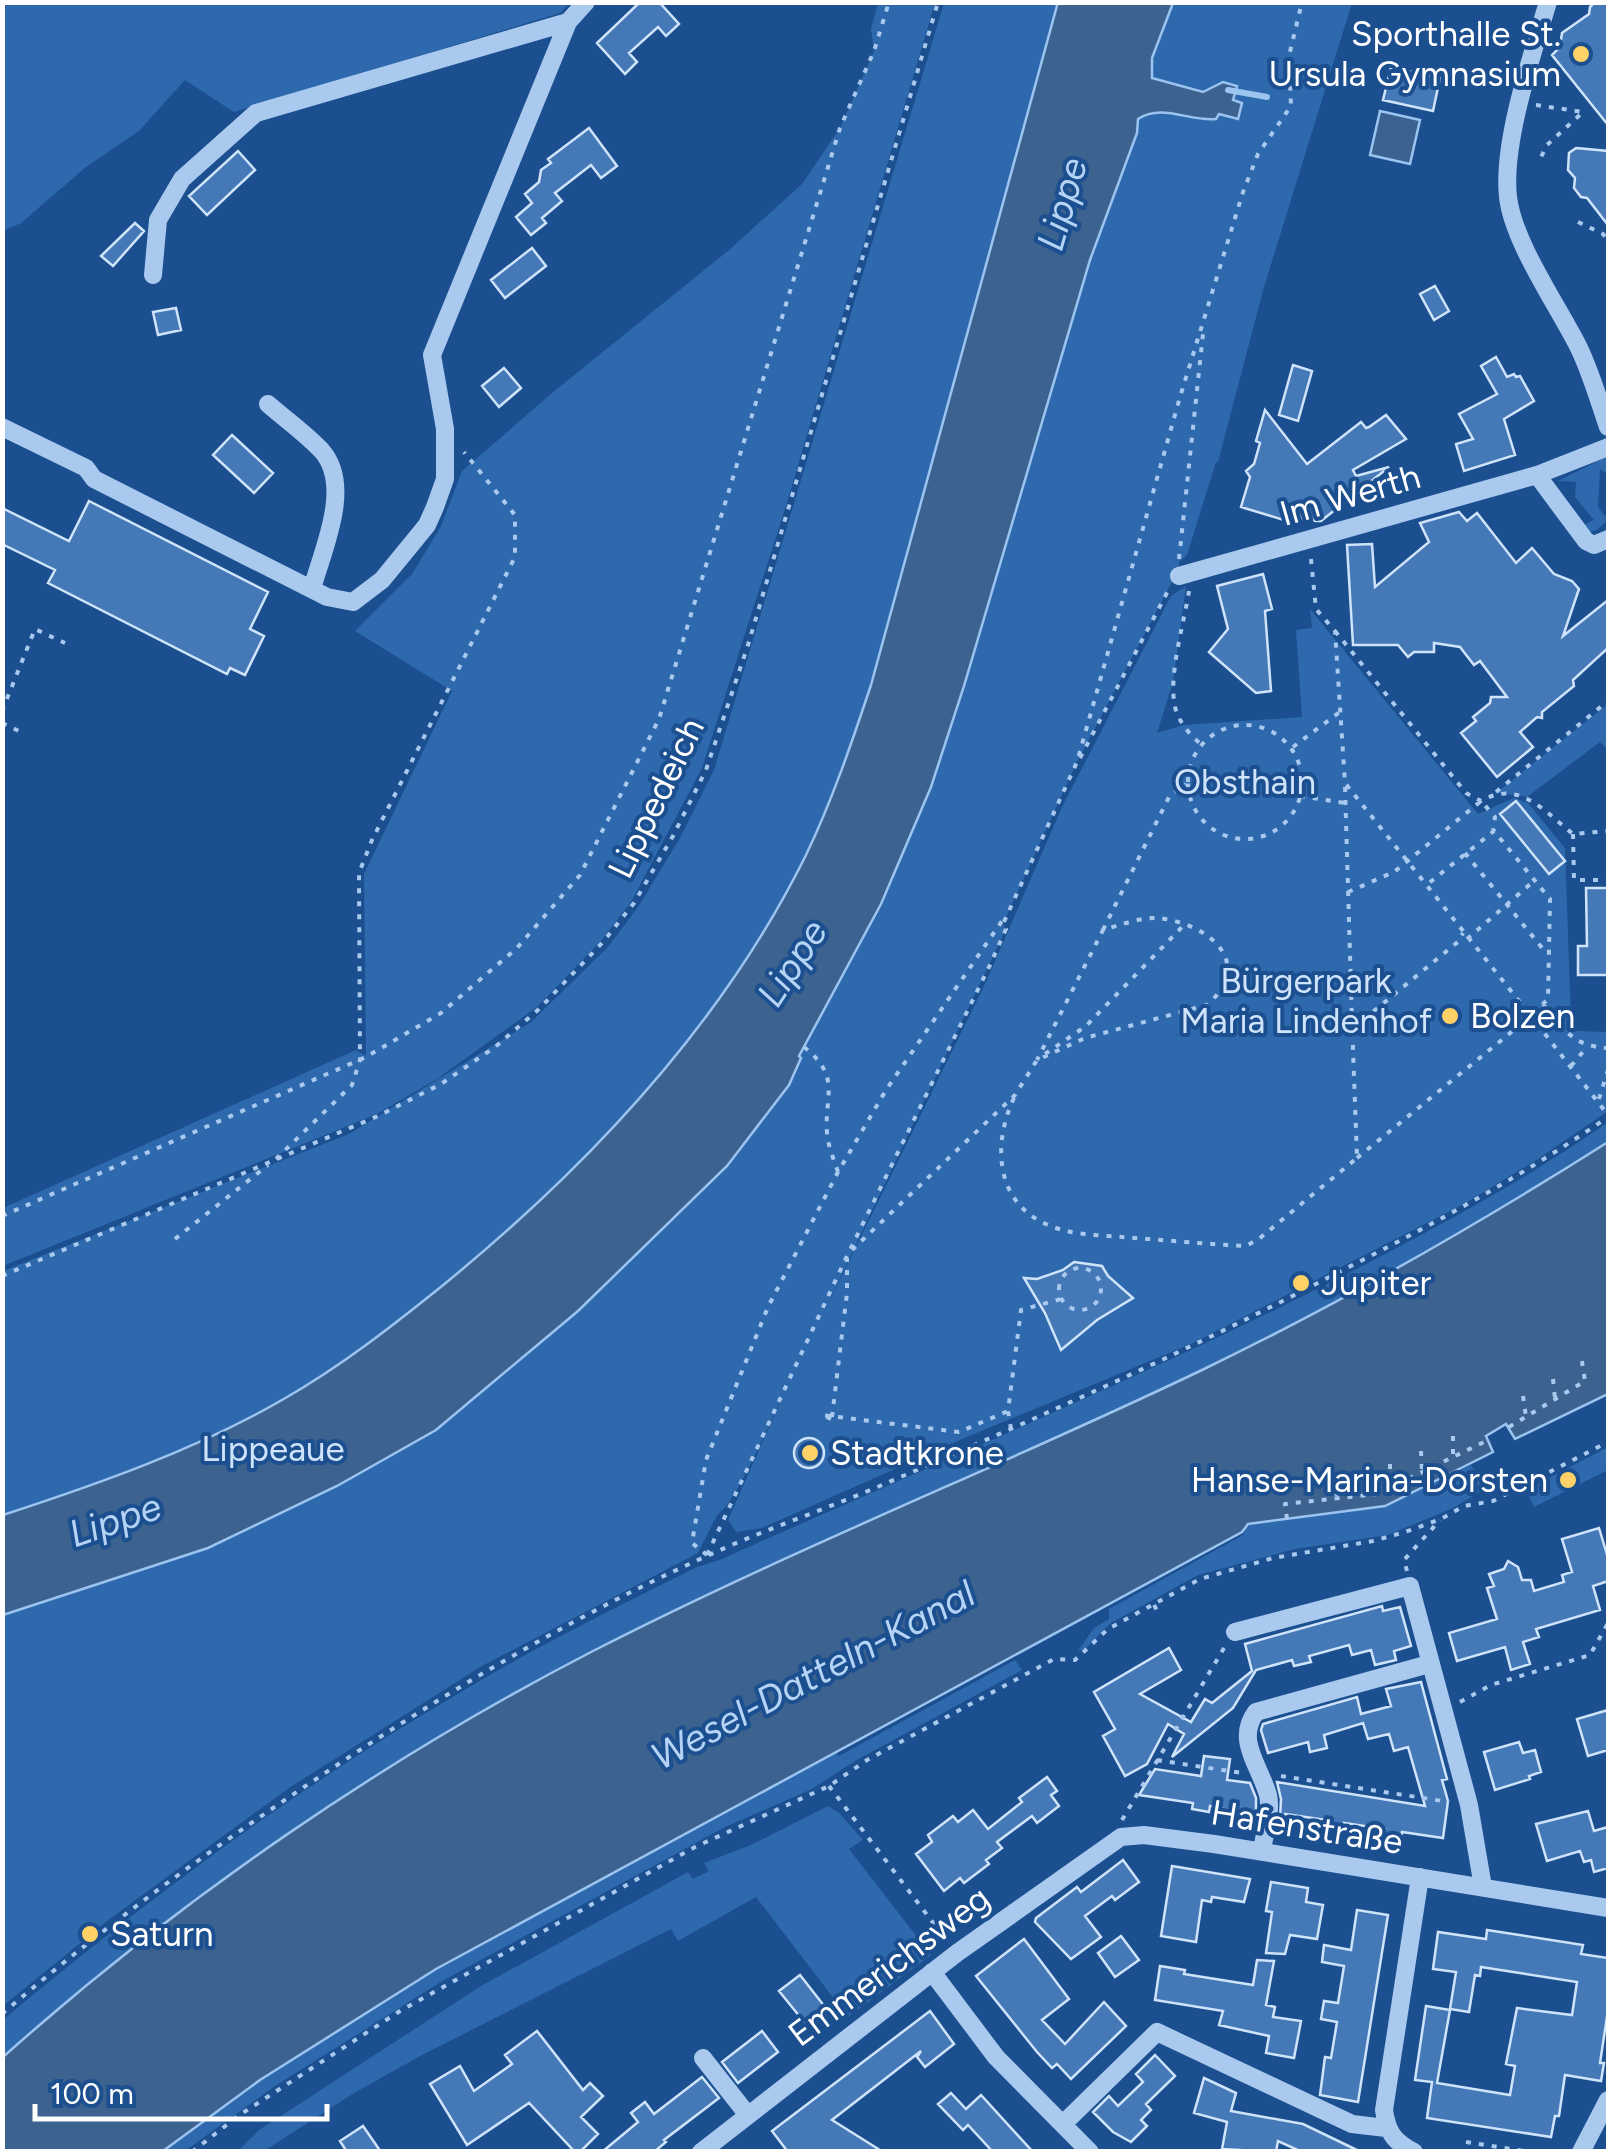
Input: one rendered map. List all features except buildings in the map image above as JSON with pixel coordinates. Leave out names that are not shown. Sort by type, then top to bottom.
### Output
[{"type":"street","points":[[2,427],[86,468],[94,479],[327,597],[353,602],[382,580],[435,507],[444,478],[445,430],[432,355],[568,22],[586,2]]},
{"type":"street","points":[[1548,2],[1506,174],[1508,200],[1516,228],[1581,352],[1608,427]]},
{"type":"street","points":[[153,275],[158,220],[182,179],[256,112],[568,22]]},
{"type":"street","points":[[268,404],[324,453],[334,480],[335,504],[312,589]]},
{"type":"street","name":"Im Werth","points":[[1186,574],[1538,475],[1608,448]]},
{"type":"street","points":[[1538,475],[1586,541],[1594,545],[1608,539]]},
{"type":"street","points":[[1235,1632],[1410,1586],[1469,1805],[1483,1886]]},
{"type":"street","name":"Hafenstraße","points":[[1262,1851],[1270,1798],[1246,1736],[1248,1723],[1256,1712],[1429,1664]]},
{"type":"street","name":"Hafenstraße","points":[[1121,1837],[1144,1835],[1262,1851],[1608,1908]]},
{"type":"street","name":"Emmerichsweg","points":[[706,2150],[957,1952],[1121,1837]]},
{"type":"street","points":[[1414,2152],[1395,2140],[1386,2128],[1384,2110],[1420,1878]]},
{"type":"street","points":[[932,1972],[996,2058],[1090,2152]]},
{"type":"street","points":[[1064,2124],[1157,2032],[1352,2124],[1386,2128]]},
{"type":"street","points":[[703,2058],[748,2114]]},
{"type":"street","points":[[1581,2152],[1608,2100]]},
{"type":"path","points":[[2,1216],[360,1060],[441,1013],[530,934],[580,875],[659,719],[840,128],[874,51],[889,2]]},
{"type":"path","name":"Lippedeich","points":[[2,1276],[273,1162],[441,1084],[495,1047],[539,1009],[634,903],[706,770],[748,644],[938,2]]},
{"type":"path","points":[[1077,762],[1180,397],[1243,192],[1258,154],[1291,106],[1288,56],[1302,2]]},
{"type":"path","points":[[1521,103],[1583,112],[1546,145],[1541,158]]},
{"type":"path","points":[[1578,222],[1603,234],[1608,241]]},
{"type":"path","points":[[1202,746],[1186,730],[1175,708],[1174,684],[1203,330]]},
{"type":"path","points":[[175,1239],[273,1162],[352,1086],[360,1060],[358,873],[515,557],[515,515],[445,430]]},
{"type":"path","points":[[1309,542],[1316,609],[1466,792],[1481,801],[1495,818],[1493,832],[1424,887]]},
{"type":"path","points":[[707,1556],[846,1256],[990,964],[1006,928],[1003,924],[1077,762],[1172,582],[1186,574]]},
{"type":"path","points":[[2,711],[35,629],[66,643]]},
{"type":"path","points":[[1335,632],[1345,784],[1357,1158]]},
{"type":"path","points":[[1332,687],[1339,687]]},
{"type":"path","points":[[1348,892],[1406,864],[1608,701]]},
{"type":"path","points":[[1291,749],[1340,712]]},
{"type":"path","points":[[2,723],[20,732]]},
{"type":"path","points":[[1248,726],[1272,732],[1291,749],[1301,772],[1296,808],[1280,826],[1258,837],[1234,838],[1212,829],[1194,808],[1188,783],[1194,756],[1202,746],[1223,730],[1248,726]]},
{"type":"path","points":[[1188,783],[1170,795],[1037,1060],[1015,1095],[999,1137],[999,1160],[1005,1180],[1023,1209],[1047,1225],[1073,1233],[1246,1246],[1543,1004],[1548,999],[1550,899],[1493,832]]},
{"type":"path","points":[[2,2014],[216,1845],[411,1716],[555,1631],[707,1556],[885,1484],[1202,1342],[1464,1208],[1548,1158],[1608,1116],[1345,784]]},
{"type":"path","points":[[1496,792],[1528,797],[1573,834],[1608,831]]},
{"type":"path","points":[[1300,796],[1345,803]]},
{"type":"path","points":[[1573,834],[1574,880],[1608,880]]},
{"type":"path","points":[[1466,854],[1547,954]]},
{"type":"path","points":[[1352,1022],[1369,1015],[1535,880]]},
{"type":"path","points":[[707,1556],[692,1543],[706,1460],[768,1307],[886,1090],[1010,908]]},
{"type":"path","points":[[1037,1060],[1085,1038],[1207,1005],[1220,993],[1228,971],[1221,946],[1186,924],[1154,918],[1103,930]]},
{"type":"path","points":[[1037,1060],[1086,1026],[1186,924]]},
{"type":"path","points":[[1543,1004],[1573,1039],[1587,1047],[1608,1048]]},
{"type":"path","points":[[804,1047],[814,1055],[832,1087],[827,1134],[838,1172]]},
{"type":"path","points":[[1570,1066],[1587,1047]]},
{"type":"path","points":[[1598,1101],[1608,1070]]},
{"type":"path","points":[[1008,1412],[959,1432],[832,1418],[847,1294],[846,1256],[1015,1095]]},
{"type":"path","points":[[1010,1428],[1008,1412],[1021,1310],[1061,1299],[1077,1310],[1088,1309],[1101,1294],[1096,1274],[1087,1268],[1068,1271],[1061,1279],[1061,1299]]},
{"type":"path","points":[[1509,1427],[1586,1381],[1581,1355]]},
{"type":"path","points":[[1553,1379],[1555,1399]]},
{"type":"path","points":[[1523,1396],[1526,1417]]},
{"type":"path","points":[[1452,1436],[1453,1456]]},
{"type":"path","points":[[1287,1520],[1285,1504],[1377,1494],[1486,1440]]},
{"type":"path","points":[[192,2152],[238,2116],[400,2011],[695,1847],[829,1786],[867,1760],[1054,1659],[1074,1660],[1108,1630],[1200,1578],[1300,1553],[1373,1542],[1441,1519],[1464,1506],[1493,1500],[1608,1442]]},
{"type":"path","points":[[1421,1451],[1422,1472]]},
{"type":"path","points":[[1390,1464],[1390,1487]]},
{"type":"path","points":[[1355,1476],[1356,1496]]},
{"type":"path","points":[[1335,1478],[1337,1498]]},
{"type":"path","points":[[1410,1586],[1404,1560],[1441,1519]]},
{"type":"path","points":[[1154,1605],[1160,1616]]},
{"type":"path","points":[[1442,1712],[1492,1685],[1590,1655],[1608,1623]]},
{"type":"path","points":[[1121,1837],[1122,1816],[1235,1632]]},
{"type":"path","points":[[1157,1760],[1469,1805]]},
{"type":"path","points":[[829,1786],[957,1952]]},
{"type":"path","points":[[1466,2142],[1532,2152]]},
{"type":"green space","points":[[2,3],[570,3],[560,13],[234,112],[185,80],[139,131],[86,167],[21,223],[5,230],[3,239]]},
{"type":"green space","points":[[878,3],[935,3],[786,506],[702,768],[631,902],[601,941],[537,1007],[437,1079],[377,1114],[3,1266],[3,1208],[356,1050],[366,1056],[364,874],[452,691],[355,631],[412,574],[441,526],[462,471],[729,250],[802,184],[840,128],[874,51],[871,29]]},
{"type":"green space","name":"Lippeaue","points":[[944,3],[1352,3],[1264,287],[1218,462],[1187,555],[1179,562],[1179,576],[1172,582],[1077,762],[1003,924],[1006,929],[821,1318],[985,984],[1062,807],[1171,596],[1186,586],[1173,682],[1157,733],[1184,725],[1302,717],[1296,630],[1312,628],[1310,609],[1478,814],[1514,798],[1528,803],[1565,848],[1571,1022],[1577,1031],[1608,1032],[1608,1111],[1464,1204],[1193,1343],[762,1528],[736,1532],[728,1520],[783,1396],[743,1478],[717,1515],[698,1553],[482,1666],[289,1788],[111,1918],[3,2006],[3,1271],[349,1134],[531,1022],[608,947],[638,907],[680,838],[714,770]]},
{"type":"green space","points":[[1604,458],[1608,460],[1608,475],[1600,469],[1598,507],[1608,520],[1587,533],[1581,526],[1594,520],[1575,497],[1576,482],[1558,481]]},
{"type":"green space","points":[[1608,704],[1608,750],[1600,742],[1527,797],[1496,793]]},
{"type":"green space","points":[[1608,1122],[1608,1142],[1358,1290],[1202,1370],[668,1614],[514,1693],[360,1786],[212,1888],[140,1942],[3,2057],[3,2020],[112,1931],[341,1766],[490,1675],[697,1567],[1033,1422],[1265,1315],[1477,1204]]},
{"type":"green space","name":"Hanse-Marina-Dorsten","points":[[1608,1447],[1608,1470],[1534,1507],[1526,1490]]},
{"type":"green space","points":[[1471,1465],[1485,1489],[1453,1508],[1388,1535],[1295,1549],[1198,1575],[1111,1623],[1085,1649],[1078,1651],[1094,1628],[1109,1619],[1109,1609],[1243,1535],[1248,1524],[1385,1506]]},
{"type":"green space","points":[[1015,1660],[1022,1670],[855,1761],[810,1790],[725,1827],[444,1980],[275,2086],[185,2151],[163,2152],[260,2080],[395,1993],[834,1750],[839,1756]]},
{"type":"green space","points":[[828,1806],[863,1840],[849,1849],[931,1955],[848,2017],[756,1897],[678,1941],[671,1929],[422,2055],[264,2151],[238,2151],[259,2130],[481,1986],[688,1872],[693,1879],[709,1871],[704,1863],[751,1845]]},
{"type":"water","name":"Lippe","points":[[1058,2],[1173,3],[1152,58],[1152,78],[1203,92],[1223,82],[1237,86],[1233,100],[1242,103],[1238,119],[1219,114],[1216,119],[1206,119],[1157,113],[1138,119],[1137,133],[1090,260],[931,787],[881,904],[799,1056],[789,1085],[727,1166],[578,1311],[436,1430],[337,1486],[208,1548],[3,1615],[3,1515],[110,1478],[215,1435],[303,1387],[365,1346],[496,1240],[599,1142],[692,1035],[734,977],[806,855],[833,793],[871,685]]},
{"type":"water","points":[[1380,111],[1420,120],[1410,164],[1370,155]]},
{"type":"water","name":"Wesel-Datteln-Kanal","points":[[1608,1142],[1608,1394],[1515,1439],[1506,1424],[1486,1436],[1493,1452],[1385,1506],[1248,1524],[1242,1532],[436,1969],[260,2080],[163,2151],[3,2151],[3,2057],[140,1942],[360,1786],[514,1693],[593,1651],[820,1543],[1126,1406],[1306,1317],[1459,1233]]},
{"type":"waterway","points":[[1228,90],[1267,97]]},
{"type":"place","name":"Sporthalle St. Ursula Gymnasium","points":[[1581,54]]},
{"type":"place","name":"Bolzen","points":[[1450,1016]]},
{"type":"place","name":"Jupiter","points":[[1301,1283]]},
{"type":"place","name":"Stadtkrone","points":[[810,1453]]},
{"type":"place","name":"Hanse-Marina-Dorsten","points":[[1568,1480]]},
{"type":"place","name":"Saturn","points":[[90,1934]]},
{"type":"park label","name":"Obsthain","points":[[1245,782]]},
{"type":"park label","name":"Bürgerpark Maria Lindenhof","points":[[1306,1001]]}]
